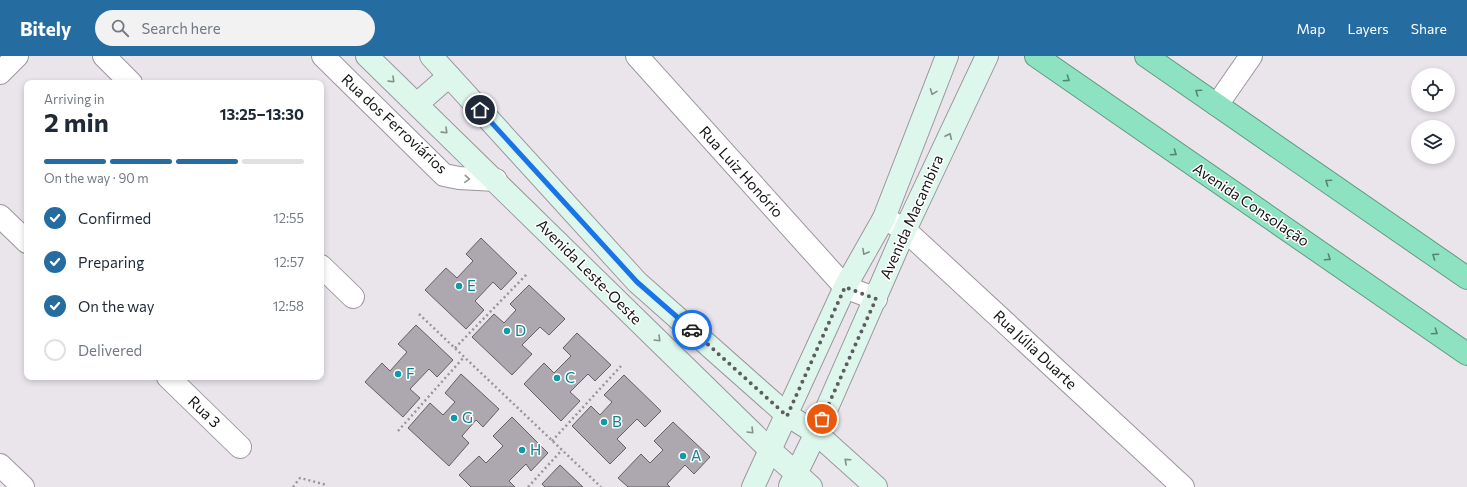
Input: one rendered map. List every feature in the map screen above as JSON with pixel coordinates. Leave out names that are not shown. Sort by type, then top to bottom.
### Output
[{"type":"highway","name":"Avenida Consolação","points":[[1036,56],[1467,354]]},
{"type":"highway","points":[[1146,56],[1467,278]]},
{"type":"main road","name":"Avenida Leste-Oeste","points":[[367,56],[496,180],[769,449],[799,482]]},
{"type":"main road","name":"Avenida Leste-Oeste","points":[[430,56],[637,282],[787,416],[816,433],[876,487]]},
{"type":"main road","name":"Avenida Macambira","points":[[753,487],[769,449],[787,416],[845,287],[884,218],[947,56]]},
{"type":"main road","name":"Avenida Macambira","points":[[799,482],[816,433],[905,230],[987,56]]},
{"type":"main road","points":[[416,104],[449,76]]},
{"type":"street","points":[[0,73],[17,56]]},
{"type":"street","points":[[104,56],[129,80]]},
{"type":"street","name":"Rua dos Ferroviários","points":[[323,56],[444,175],[458,178],[496,180]]},
{"type":"street","name":"Rua Luiz Honório","points":[[637,56],[845,287]]},
{"type":"street","points":[[1217,105],[1251,56]]},
{"type":"street","points":[[0,216],[24,239]]},
{"type":"street","name":"Rua Júlia Duarte","points":[[884,218],[905,230],[1183,487]]},
{"type":"street","points":[[324,269],[353,297]]},
{"type":"street","points":[[845,287],[876,299]]},
{"type":"street","name":"Rua 3","points":[[171,380],[240,446]]},
{"type":"street","points":[[0,465],[22,487]]},
{"type":"path","points":[[455,348],[528,273]]},
{"type":"path","points":[[419,314],[601,487]]},
{"type":"path","points":[[398,431],[464,356]]},
{"type":"path","points":[[552,441],[621,366]]},
{"type":"path","points":[[528,487],[562,450]]},
{"type":"path","points":[[293,487],[300,478],[327,484]]},
{"type":"building","name":"E","points":[[481,238],[517,273],[501,290],[493,282],[475,301],[484,310],[466,329],[425,290],[446,268],[457,278],[473,261],[466,254]]},
{"type":"building","name":"D","points":[[529,285],[565,319],[549,335],[540,327],[522,345],[532,354],[512,375],[472,337],[494,314],[504,323],[516,310],[510,304]]},
{"type":"building","name":"F","points":[[416,325],[453,360],[437,377],[429,369],[410,389],[420,398],[403,417],[365,382],[382,363],[390,371],[407,352],[398,344]]},
{"type":"building","name":"C","points":[[577,333],[611,365],[595,381],[588,374],[570,392],[580,401],[561,421],[524,384],[544,363],[554,373],[571,356],[563,348]]},
{"type":"building","name":"G","points":[[461,374],[499,409],[483,427],[476,420],[462,436],[469,443],[449,466],[408,428],[430,403],[443,415],[455,402],[445,393]]},
{"type":"building","name":"B","points":[[624,375],[661,411],[645,427],[637,419],[617,439],[626,448],[610,464],[572,426],[591,406],[600,415],[612,402],[604,395]]},
{"type":"building","name":"H","points":[[512,417],[548,453],[531,471],[526,464],[509,481],[515,487],[471,487],[459,475],[479,456],[486,463],[503,446],[493,436]]},
{"type":"building","name":"A","points":[[673,422],[710,457],[694,474],[685,465],[667,484],[670,487],[628,487],[618,478],[641,454],[650,463],[663,450],[654,441]]},
{"type":"building","points":[[560,465],[583,487],[545,487],[542,484]]},
{"type":"way so far","points":[[692,330],[787,416],[845,287],[876,299],[822,419]]},
{"type":"place","name":"E","points":[[459,286]]},
{"type":"place","name":"D","points":[[507,331]]},
{"type":"place","name":"F","points":[[398,374]]},
{"type":"place","name":"C","points":[[557,378]]},
{"type":"place","name":"G","points":[[454,418]]},
{"type":"place","name":"B","points":[[604,422]]},
{"type":"place","name":"H","points":[[522,450]]},
{"type":"place","name":"A","points":[[683,456]]},
{"type":"route","points":[[480,110],[637,282],[692,330]]}]
